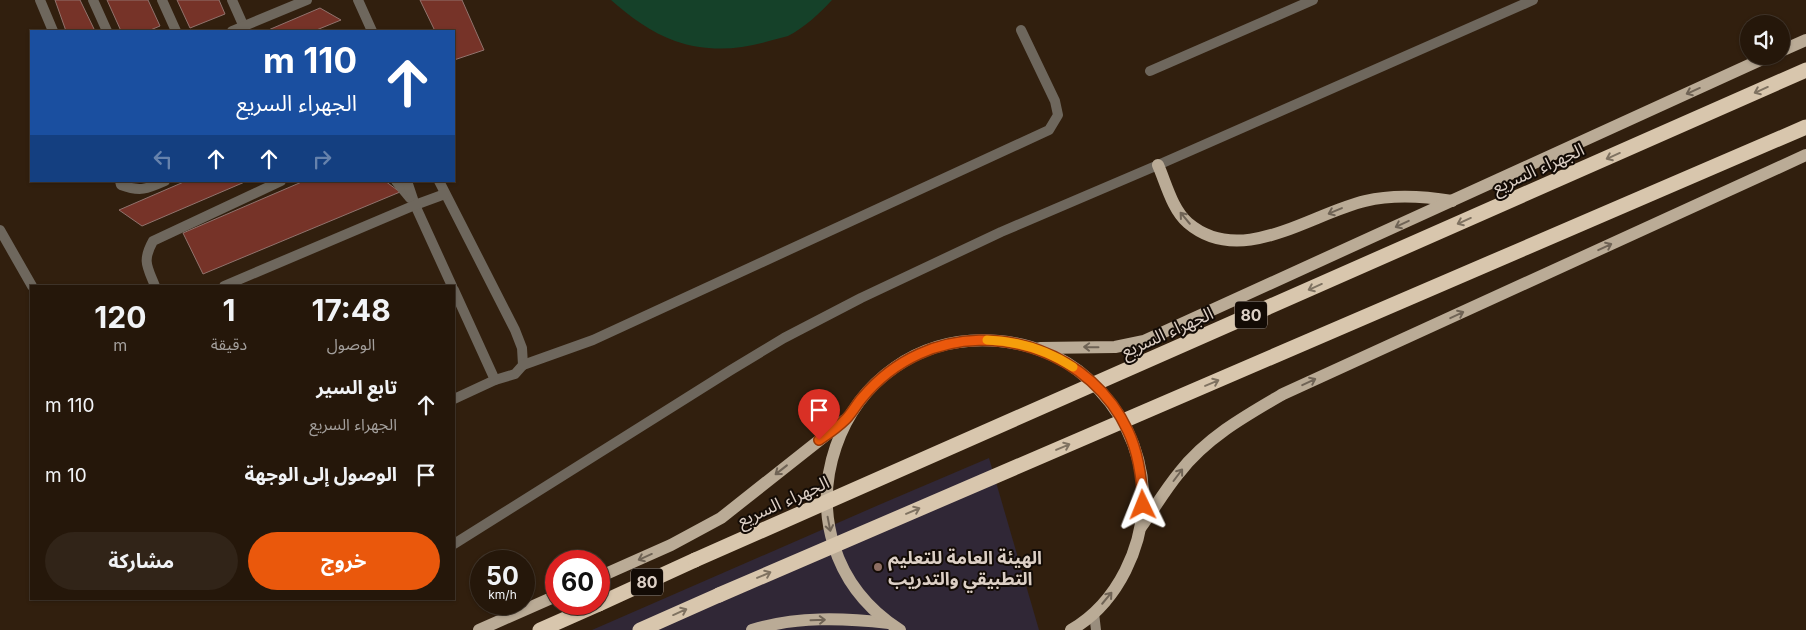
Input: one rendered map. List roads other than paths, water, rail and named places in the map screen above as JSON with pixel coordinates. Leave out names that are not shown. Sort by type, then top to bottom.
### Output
[{"type":"highway","name":"الجهراء السريع","points":[[610,599],[1806,70]]},
{"type":"highway","name":"80","points":[[640,630],[1806,127]]},
{"type":"highway","name":"الجهراء السريع","points":[[540,630],[574,615]]},
{"type":"main road","points":[[1790,47],[1806,40]]},
{"type":"main road","name":"الجهراء السريع","points":[[1036,348],[1116,347],[1144,341],[1749,65]]},
{"type":"main road","points":[[1140,530],[1179,472],[1204,446],[1233,423],[1283,394],[1806,155]]},
{"type":"main road","points":[[1158,165],[1175,205],[1187,222],[1206,234],[1227,239],[1247,240],[1270,237],[1343,208],[1364,201],[1386,197],[1430,197],[1452,201]]},
{"type":"main road","points":[[894,626],[870,606],[849,579],[841,565],[832,540],[827,516],[826,491],[829,466],[836,442],[847,418],[861,399],[897,366],[918,354],[941,346],[965,341],[989,340],[1013,342],[1036,348],[1060,359],[1081,372],[1100,389],[1116,409],[1128,431],[1137,454],[1142,479],[1143,505],[1140,530],[1134,552],[1123,575],[1110,595],[1094,613],[1071,630]]},
{"type":"main road","name":"الجهراء السريع","points":[[610,572],[671,545],[721,518],[847,418]]},
{"type":"main road","points":[[479,630],[545,601]]},
{"type":"main road","points":[[752,630],[764,626],[808,620],[847,619],[894,626]]},
{"type":"street","points":[[1094,613],[1096,630]]},
{"type":"lane","points":[[40,0],[53,30]]},
{"type":"lane","points":[[93,0],[107,30]]},
{"type":"lane","points":[[162,0],[176,30]]},
{"type":"lane","points":[[232,0],[244,27]]},
{"type":"lane","points":[[235,30],[307,0]]},
{"type":"lane","points":[[358,0],[372,30]]},
{"type":"lane","points":[[1150,70],[1313,0]]},
{"type":"lane","points":[[455,543],[648,421],[784,338],[861,298],[1001,232],[1533,0]]},
{"type":"lane","points":[[455,399],[495,380],[515,374],[523,364],[593,340],[1049,130],[1058,115],[1055,101],[1021,30]]},
{"type":"lane","points":[[120,182],[121,185],[133,189],[146,189],[163,182]]},
{"type":"lane","points":[[155,285],[146,264],[147,255],[153,241],[278,182]]},
{"type":"lane","points":[[397,182],[415,205]]},
{"type":"lane","points":[[407,182],[415,205],[452,285]]},
{"type":"lane","points":[[440,182],[515,330],[522,348],[523,364]]},
{"type":"lane","points":[[226,285],[445,194]]},
{"type":"lane","points":[[0,230],[31,285]]},
{"type":"lane","points":[[455,292],[495,380]]},
{"type":"place","name":"الهيئة العامة للتعليم التطبيقي والتدريب","points":[[878,567]]}]
